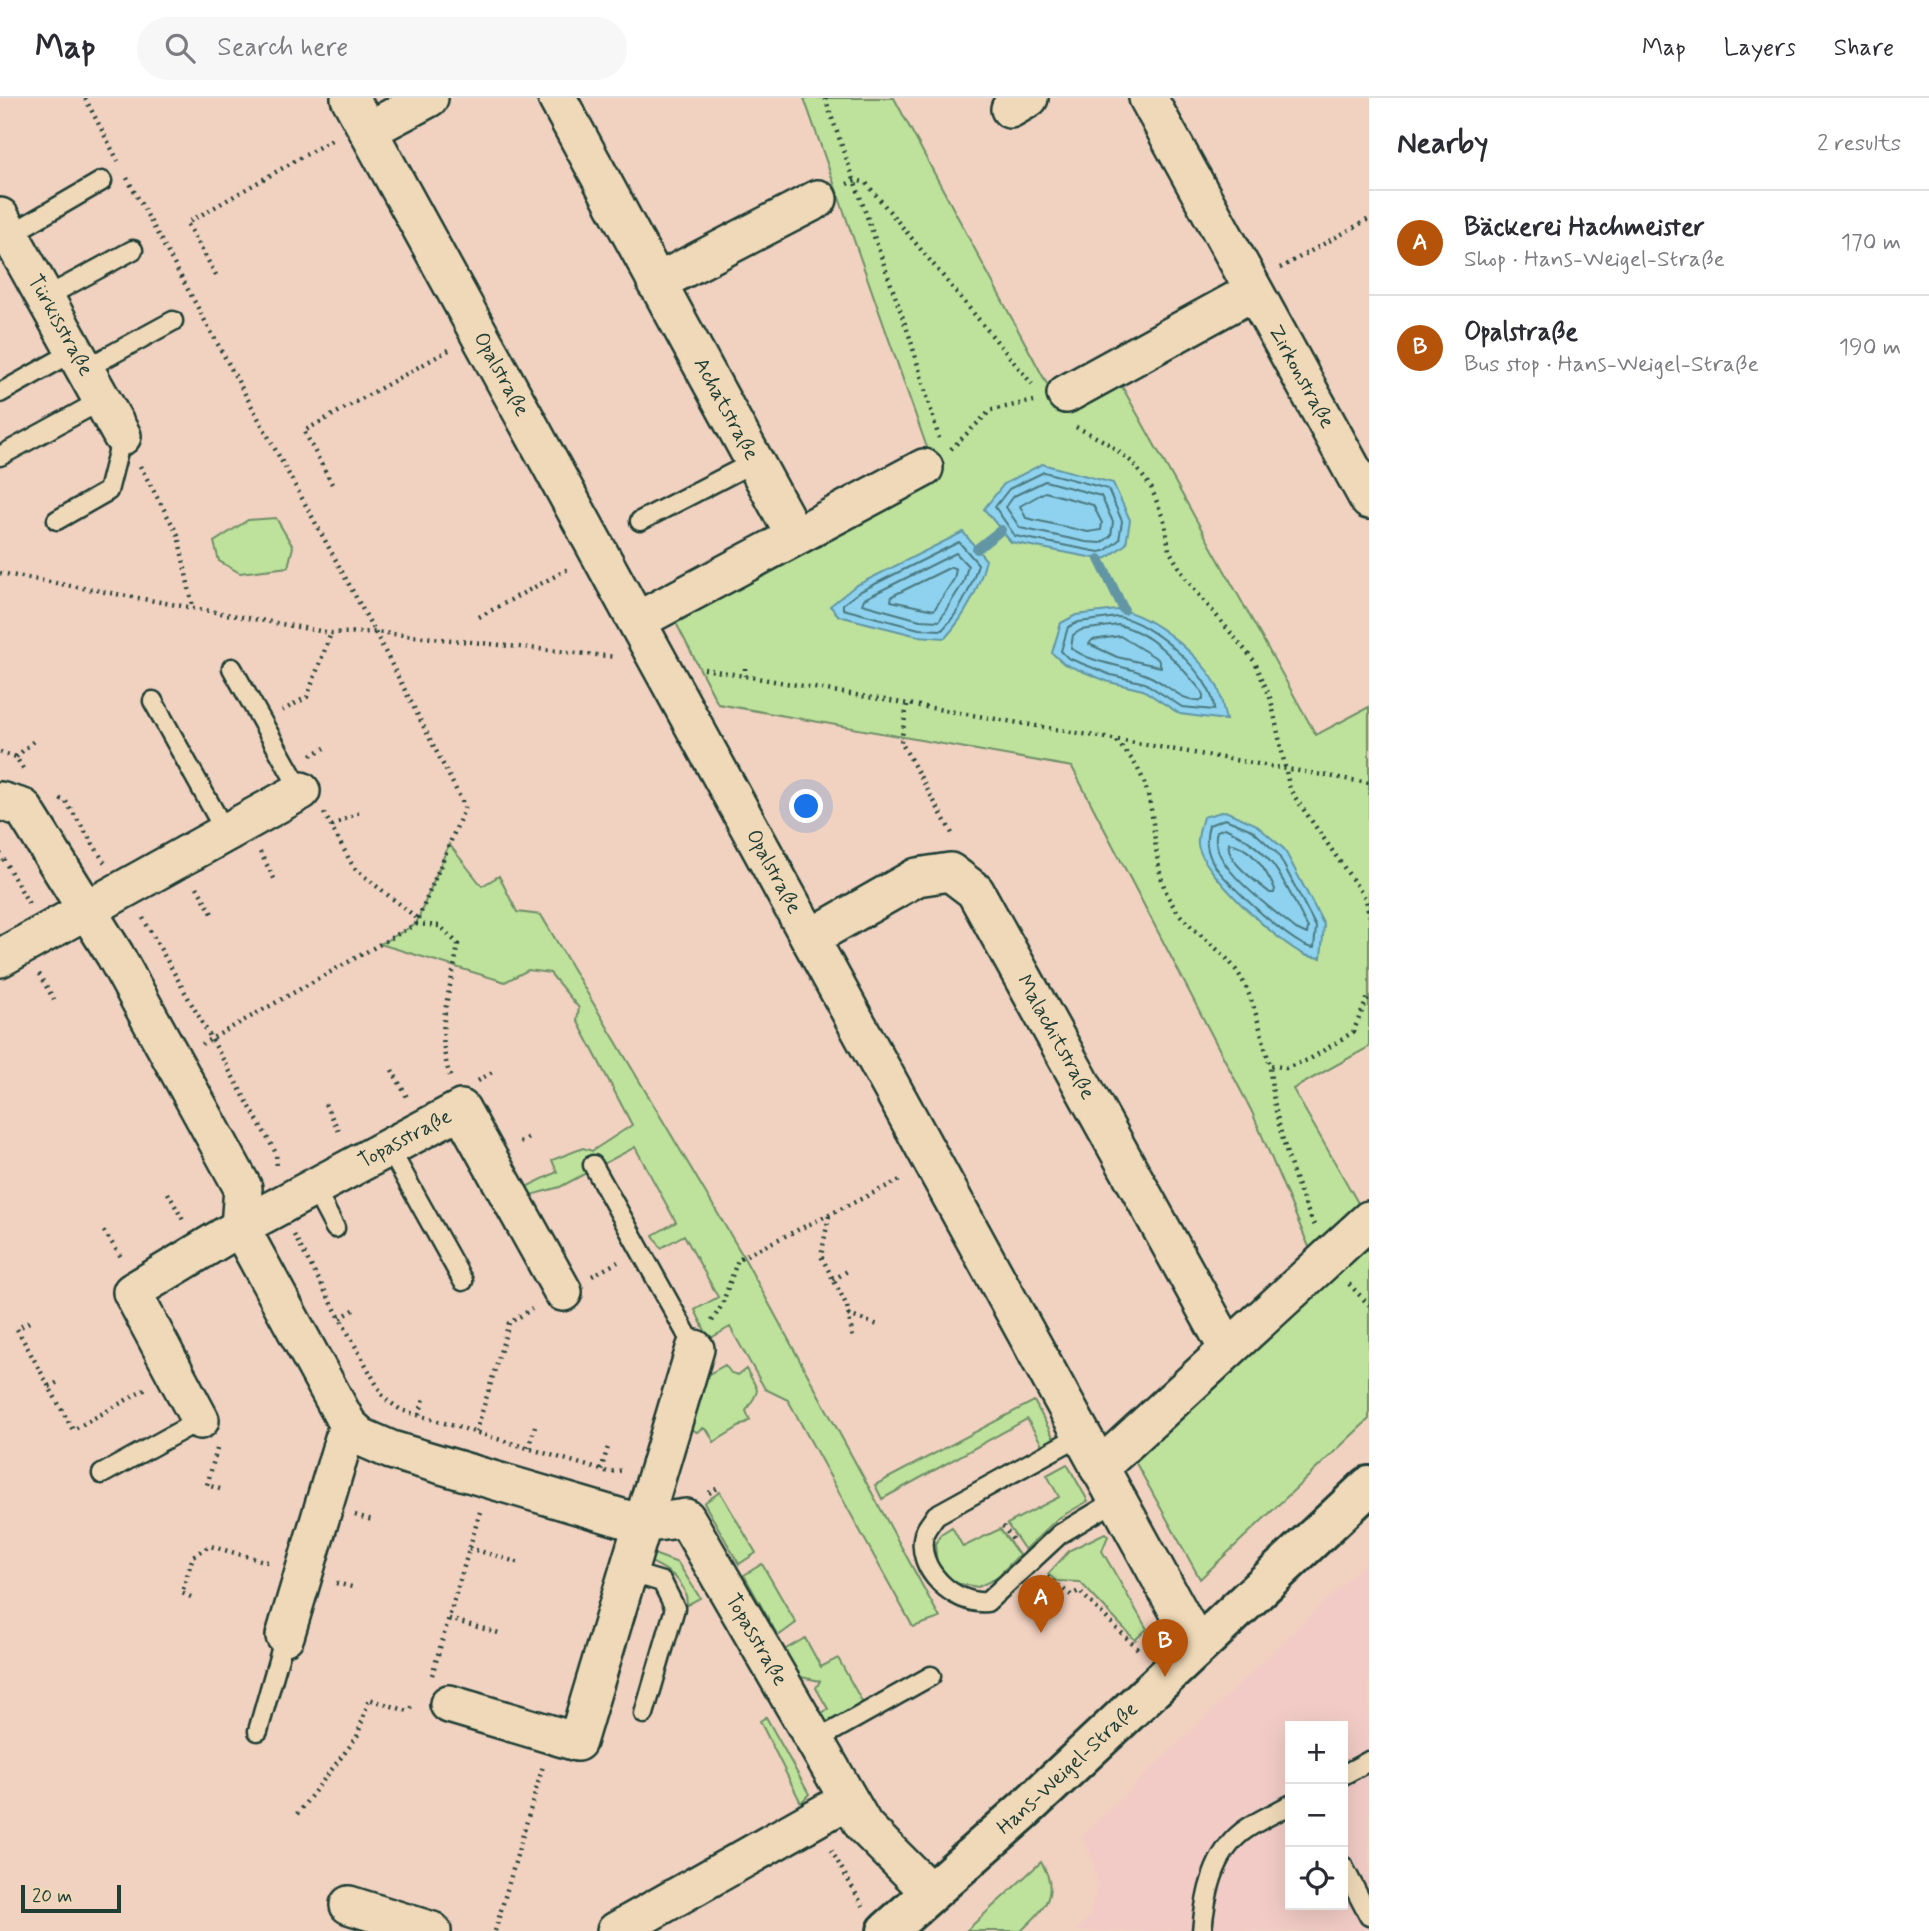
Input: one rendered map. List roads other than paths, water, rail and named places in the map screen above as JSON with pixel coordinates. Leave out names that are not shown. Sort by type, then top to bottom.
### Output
[{"type":"street","points":[[361,117],[429,98]]},
{"type":"street","name":"Achatstraße","points":[[557,98],[795,536]]},
{"type":"street","name":"Zirkonstraße","points":[[1148,98],[1250,289],[1369,500]]},
{"type":"street","name":"Opalstraße","points":[[361,117],[1198,1647]]},
{"type":"street","points":[[656,283],[818,199]]},
{"type":"street","name":"Türkisstraße","points":[[5,225],[122,436]]},
{"type":"street","points":[[1060,405],[1250,289]]},
{"type":"street","points":[[637,621],[934,462]]},
{"type":"street","points":[[0,958],[301,791]]},
{"type":"street","points":[[0,801],[23,808],[88,908],[243,1188],[240,1227]]},
{"type":"street","name":"Malachitstraße","points":[[810,938],[917,877],[950,872],[975,891],[1228,1349]]},
{"type":"street","name":"Topasstraße","points":[[200,1420],[132,1292],[240,1227],[278,1192],[313,1188],[461,1109],[563,1292]]},
{"type":"street","points":[[1099,1468],[1369,1220]]},
{"type":"street","name":"Topasstraße","points":[[240,1227],[348,1425],[361,1437],[383,1448],[642,1524],[686,1518],[864,1826],[931,1893]]},
{"type":"street","points":[[432,1697],[577,1742],[695,1349]]},
{"type":"street","points":[[285,1636],[348,1425]]},
{"type":"street","name":"Hans-Weigel-Straße","points":[[887,1931],[1025,1810],[1369,1486]]},
{"type":"street","points":[[616,1931],[848,1800]]},
{"type":"street","points":[[349,1905],[412,1928]]},
{"type":"lane","points":[[5,225],[102,181]]},
{"type":"lane","points":[[46,297],[133,250]]},
{"type":"lane","points":[[0,456],[88,374],[173,321]]},
{"type":"lane","points":[[0,393],[88,374]]},
{"type":"lane","points":[[57,520],[108,491],[122,436]]},
{"type":"lane","points":[[640,521],[754,462]]},
{"type":"lane","points":[[232,668],[301,791]]},
{"type":"lane","points":[[153,701],[226,833]]},
{"type":"lane","points":[[388,1148],[463,1281]]},
{"type":"lane","points":[[593,1165],[695,1349]]},
{"type":"lane","points":[[313,1188],[335,1228]]},
{"type":"lane","points":[[102,1474],[200,1420]]},
{"type":"lane","points":[[1082,1435],[936,1515],[925,1532],[923,1549],[933,1575],[956,1596],[975,1604],[987,1602],[1060,1534],[1117,1500]]},
{"type":"lane","points":[[628,1572],[662,1582],[675,1608],[644,1714]]},
{"type":"lane","points":[[258,1731],[285,1636]]},
{"type":"lane","points":[[815,1741],[931,1676]]},
{"type":"lane","points":[[1348,1772],[1369,1761]]},
{"type":"lane","points":[[1202,1931],[1204,1905],[1217,1864],[1241,1833],[1285,1808]]},
{"type":"lane","points":[[1348,1876],[1369,1916]]},
{"type":"water","points":[[1042,464],[1113,483],[1130,520],[1126,544],[1107,558],[1099,559],[1011,542],[984,509],[1004,484]]},
{"type":"water","points":[[963,532],[986,560],[970,602],[945,638],[918,636],[839,616],[830,606],[855,586]]},
{"type":"water","points":[[1117,610],[1130,612],[1159,628],[1202,664],[1218,688],[1226,720],[1180,714],[1143,690],[1109,682],[1064,664],[1052,653],[1061,623],[1076,615]]},
{"type":"water","points":[[1225,811],[1255,824],[1284,849],[1324,925],[1321,958],[1305,955],[1277,937],[1226,888],[1202,856],[1198,844],[1203,817]]},
{"type":"waterway","points":[[977,549],[1001,530]]},
{"type":"waterway","points":[[1099,559],[1124,610]]},
{"type":"place","name":"Bäckerei Hachmeister","points":[[1041,1633]]},
{"type":"place","name":"Opalstraße","points":[[1165,1677]]}]
